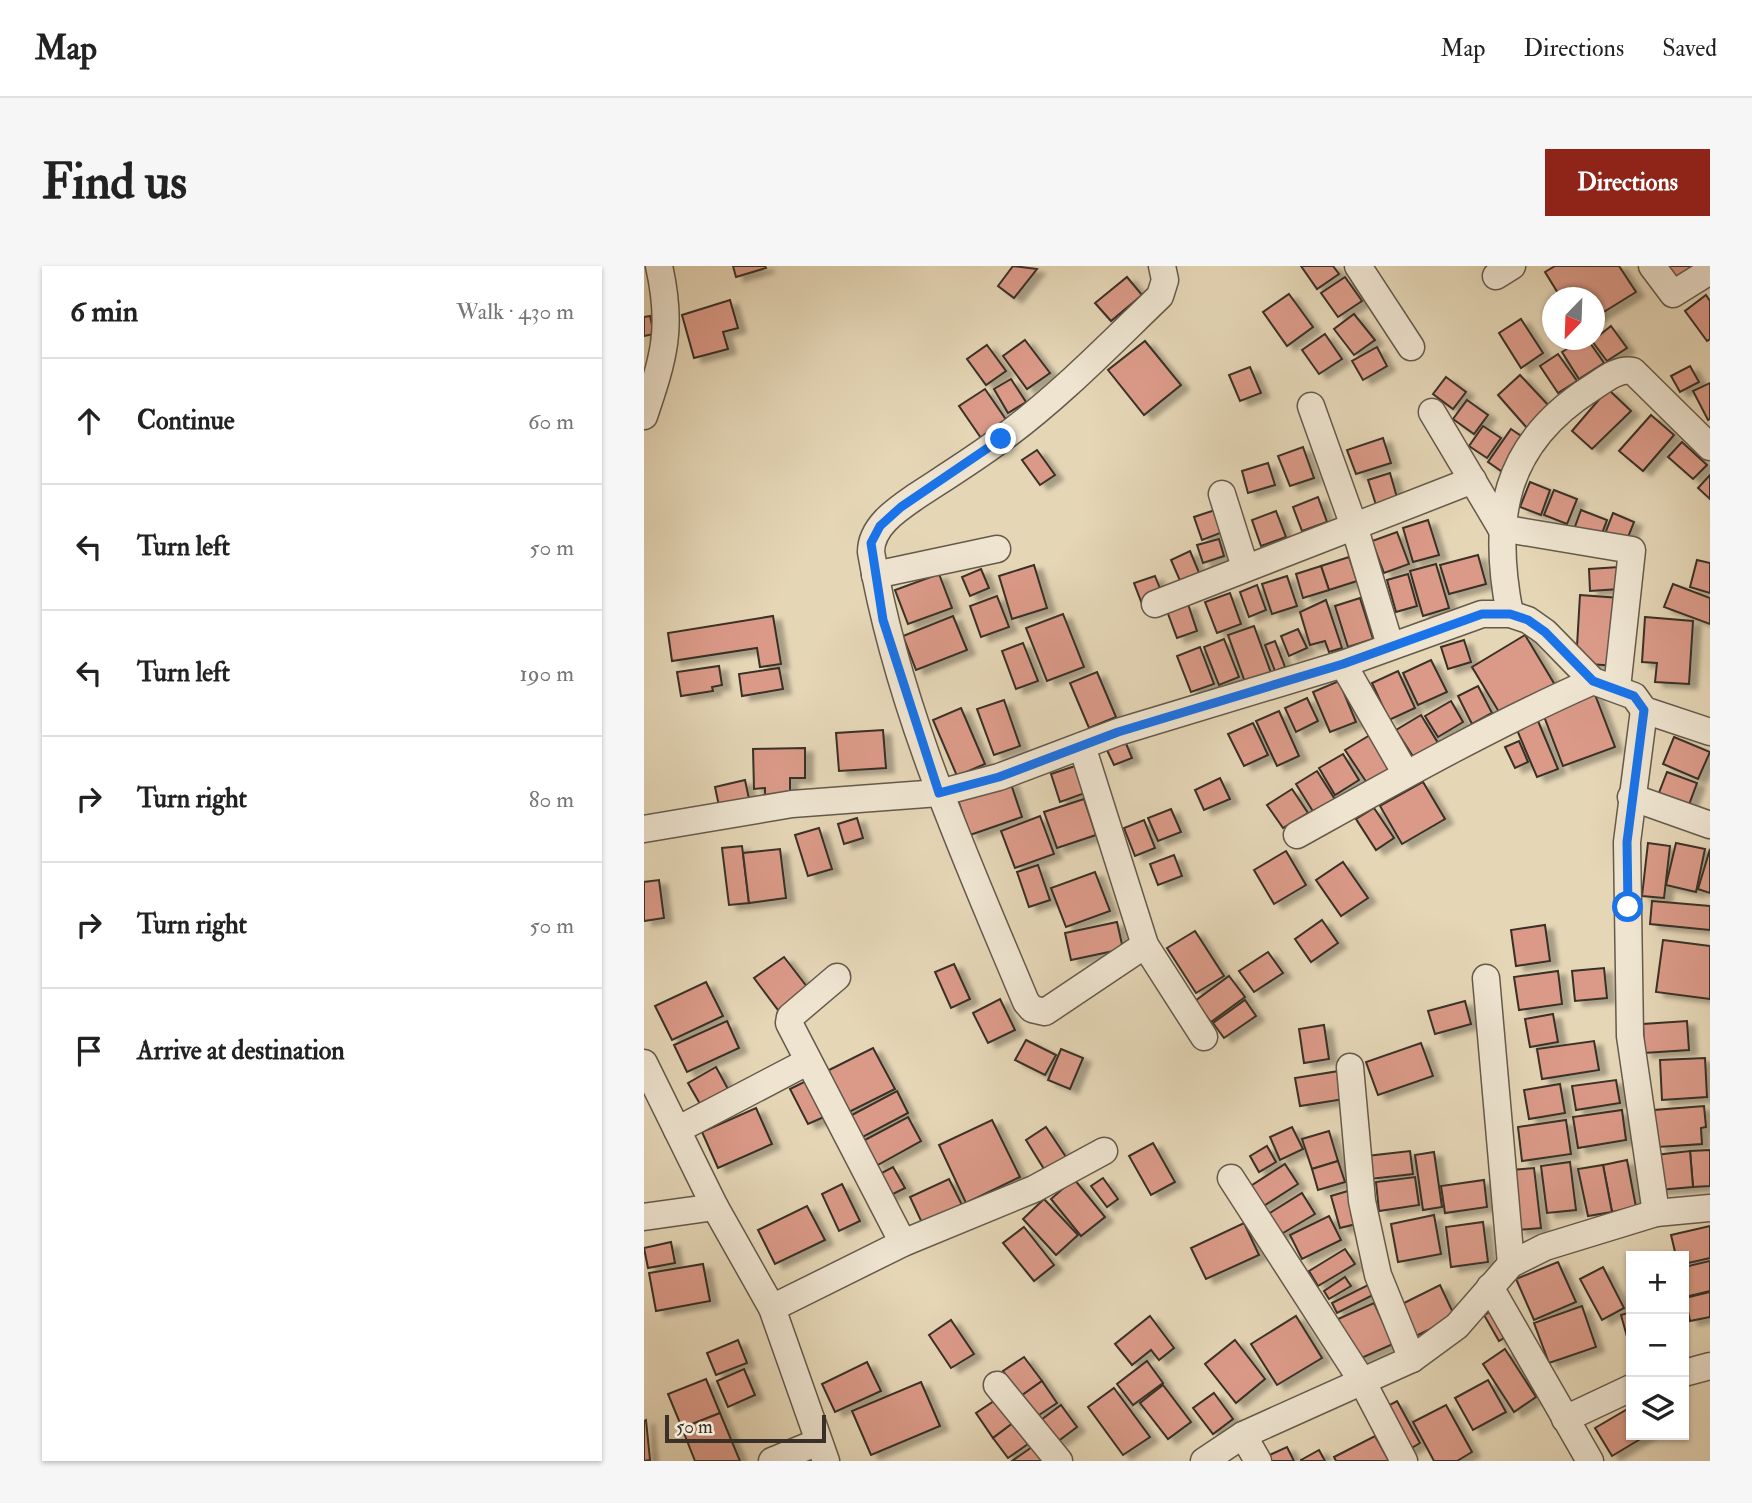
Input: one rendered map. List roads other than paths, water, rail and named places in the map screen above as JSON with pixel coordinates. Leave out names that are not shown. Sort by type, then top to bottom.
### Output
[{"type":"street","points":[[644,416],[650,383],[665,342],[668,310],[659,266]]},
{"type":"street","points":[[1145,945],[1045,1012],[1032,1009],[1026,1002],[939,793],[883,620],[871,543],[880,526],[901,507],[1001,439],[1064,388],[1160,296],[1165,280],[1162,266]]},
{"type":"street","points":[[1358,266],[1411,347]]},
{"type":"street","points":[[1651,266],[1673,294],[1710,271]]},
{"type":"street","points":[[1510,614],[1501,568],[1501,528],[1508,490],[1519,464],[1542,428],[1571,401],[1620,371],[1639,375],[1710,447]]},
{"type":"street","points":[[1311,406],[1355,528],[1390,645]]},
{"type":"street","points":[[1432,412],[1501,528]]},
{"type":"street","points":[[1155,604],[1473,480]]},
{"type":"street","points":[[1222,494],[1245,567]]},
{"type":"street","points":[[1501,528],[1632,550],[1605,685]]},
{"type":"street","points":[[874,575],[996,548]]},
{"type":"street","points":[[644,829],[792,804],[939,793],[999,777],[1082,746],[1343,664],[1482,614],[1510,614],[1528,620],[1605,685],[1634,696],[1644,710],[1710,732]]},
{"type":"street","points":[[1343,664],[1406,775]]},
{"type":"street","points":[[1297,835],[1543,703],[1605,685]]},
{"type":"street","points":[[1644,710],[1627,842],[1630,1036],[1656,1213]]},
{"type":"street","points":[[1082,746],[1145,945],[1204,1037]]},
{"type":"street","points":[[1631,797],[1710,825]]},
{"type":"street","points":[[837,977],[789,1020],[807,1062],[902,1243]]},
{"type":"street","points":[[1486,978],[1511,1264]]},
{"type":"street","points":[[677,1129],[807,1062]]},
{"type":"street","points":[[644,1063],[715,1207],[772,1308],[822,1451],[772,1461]]},
{"type":"street","points":[[1350,1067],[1365,1214],[1378,1275],[1412,1359]]},
{"type":"street","points":[[772,1308],[902,1243],[1034,1189],[1104,1152]]},
{"type":"street","points":[[1231,1178],[1362,1381],[1404,1461]]},
{"type":"street","points":[[644,1217],[715,1207]]},
{"type":"street","points":[[1204,1461],[1243,1435],[1412,1359],[1457,1326],[1511,1264],[1545,1247],[1656,1213],[1710,1208]]},
{"type":"street","points":[[1490,1287],[1590,1461]]},
{"type":"street","points":[[1689,1372],[1710,1366]]},
{"type":"street","points":[[997,1385],[1059,1461]]},
{"type":"street","points":[[1565,1419],[1626,1390]]},
{"type":"street","points":[[1243,1435],[1258,1461]]}]
